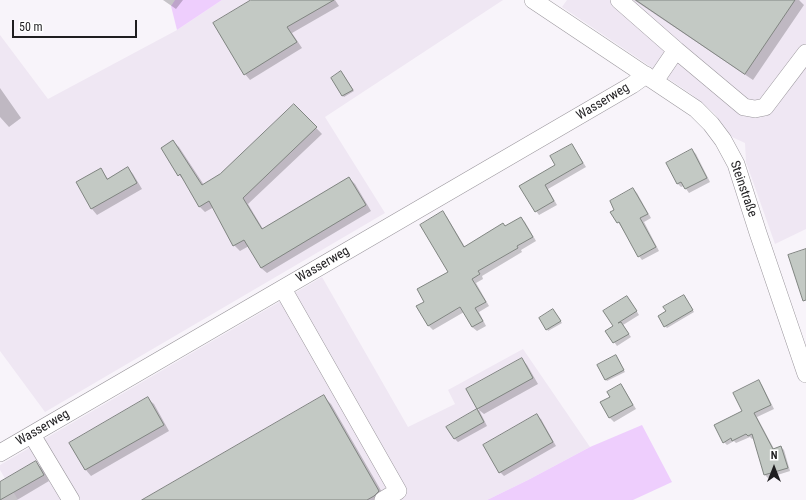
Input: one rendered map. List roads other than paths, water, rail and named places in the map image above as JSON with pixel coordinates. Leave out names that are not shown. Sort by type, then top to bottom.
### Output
[{"type":"street","name":"Steinstraße","points":[[533,0],[696,110],[711,124],[724,140],[736,164],[806,374]]},
{"type":"street","points":[[619,0],[744,107],[755,110],[765,107],[806,53]]},
{"type":"street","points":[[650,78],[676,50]]},
{"type":"street","name":"Wasserweg","points":[[0,453],[632,85],[650,78]]},
{"type":"street","points":[[283,289],[398,491],[383,500]]},
{"type":"street","points":[[32,435],[71,500]]}]
